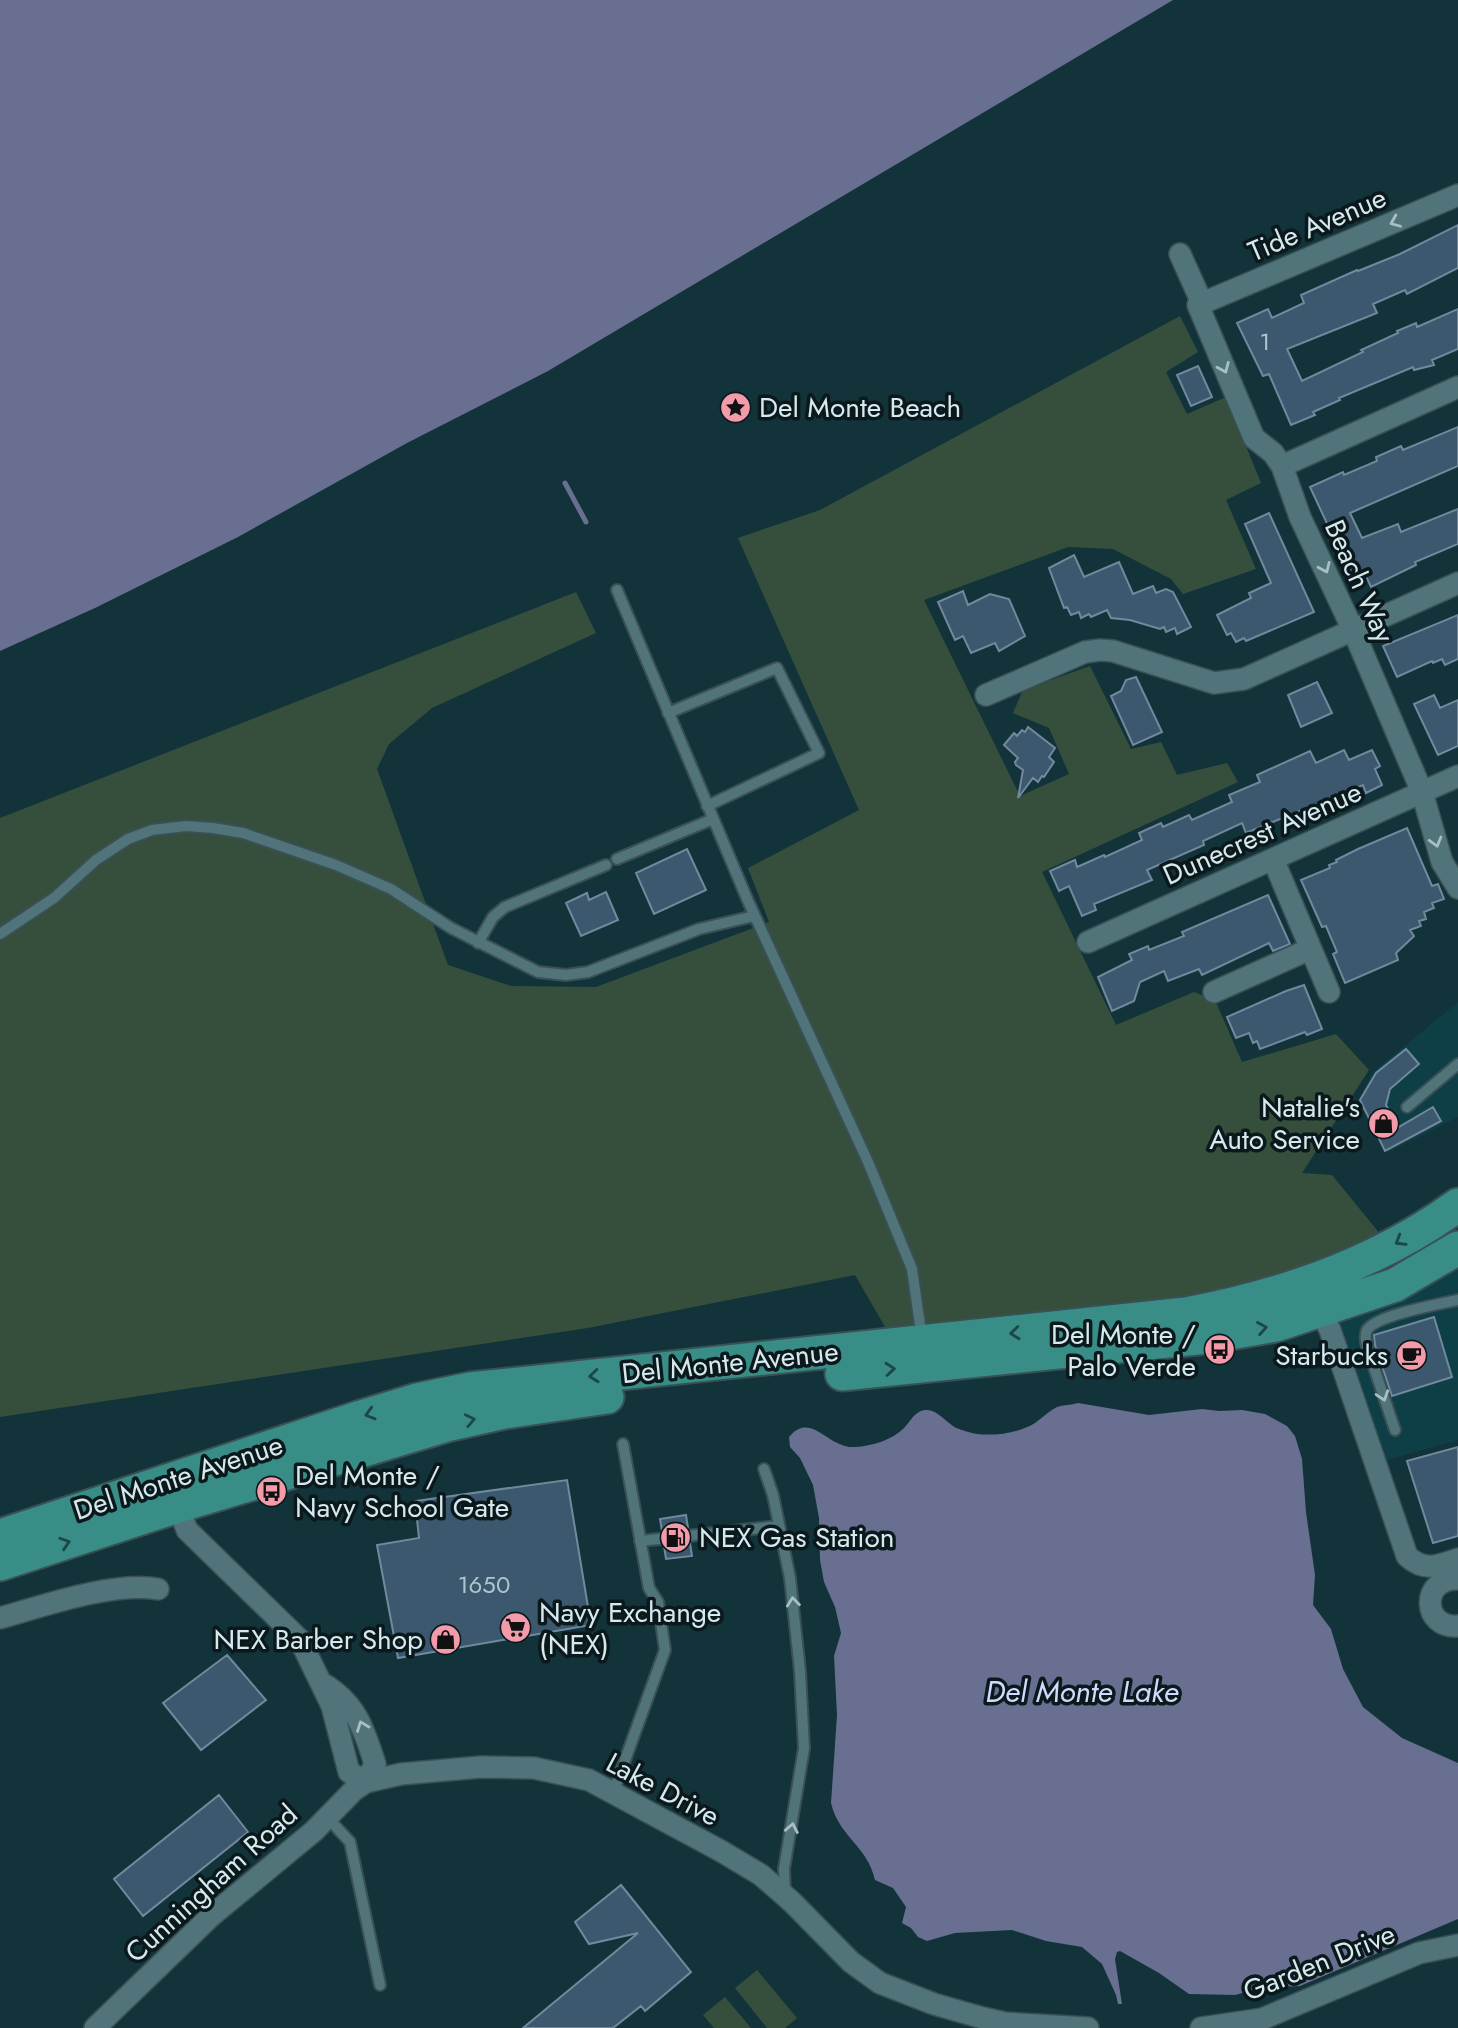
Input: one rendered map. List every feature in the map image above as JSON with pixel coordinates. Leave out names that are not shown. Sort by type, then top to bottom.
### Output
[{"type":"main road","name":"Del Monte Avenue","points":[[0,1536],[447,1425],[569,1401],[1207,1337],[1276,1325],[1313,1298],[1458,1205]]},
{"type":"main road","name":"Del Monte Avenue","points":[[0,1564],[361,1416],[417,1400],[470,1389],[1186,1314],[1313,1298],[1395,1285],[1458,1248]]},
{"type":"street","name":"Tide Avenue","points":[[1200,304],[1458,195]]},
{"type":"street","name":"Beach Way","points":[[1180,254],[1254,438],[1273,453],[1282,466],[1300,517],[1353,630],[1422,792],[1442,862],[1458,888]]},
{"type":"street","points":[[1282,466],[1458,387]]},
{"type":"street","points":[[986,695],[1085,652],[1100,650],[1113,651],[1214,683],[1244,679],[1458,583]]},
{"type":"street","name":"Dunecrest Avenue","points":[[1088,942],[1458,776]]},
{"type":"street","points":[[1273,859],[1329,992]]},
{"type":"street","points":[[1214,992],[1310,949]]},
{"type":"street","points":[[1313,1298],[1330,1330],[1407,1556],[1418,1565],[1444,1576]]},
{"type":"street","points":[[173,1492],[187,1530],[300,1640],[322,1683],[335,1691],[357,1714],[375,1764],[366,1782]]},
{"type":"street","points":[[1458,1559],[1432,1592],[1430,1600],[1433,1615],[1445,1625],[1458,1626]]},
{"type":"street","points":[[0,1618],[54,1602],[112,1591],[148,1587],[158,1589]]},
{"type":"street","name":"Lake Drive","points":[[366,1782],[401,1774],[481,1767],[520,1767],[589,1780],[746,1865],[785,1895],[850,1962],[866,1975],[892,1989],[963,2013],[1005,2023],[1088,2028]]},
{"type":"street","name":"Cunningham Road","points":[[94,2028],[211,1916],[366,1782]]},
{"type":"street","name":"Garden Drive","points":[[1201,2028],[1253,2025],[1419,1953],[1458,1945]]},
{"type":"lane","points":[[617,590],[754,916],[868,1163],[912,1269],[922,1342]]},
{"type":"lane","points":[[668,713],[777,668],[819,753],[707,806]]},
{"type":"lane","points":[[617,859],[713,819]]},
{"type":"lane","points":[[0,933],[54,898],[96,860],[128,839],[152,830],[186,826],[243,833],[336,864],[391,888],[451,928],[538,972],[566,975],[588,972],[699,929],[754,916]]},
{"type":"lane","points":[[478,943],[494,917],[505,907],[606,865]]},
{"type":"lane","points":[[1407,1107],[1458,1064]]},
{"type":"lane","points":[[1395,1430],[1365,1335],[1373,1324],[1386,1319],[1458,1300]]},
{"type":"lane","points":[[613,1793],[665,1650],[658,1602],[649,1588],[623,1444]]},
{"type":"lane","points":[[764,1469],[773,1495],[790,1578],[800,1671],[804,1748],[784,1869],[785,1895]]},
{"type":"lane","points":[[640,1541],[779,1526]]},
{"type":"lane","points":[[327,1817],[350,1842],[380,1985]]},
{"type":"shaded area","points":[[1458,1002],[1458,1117],[1388,1152],[1359,1099],[1373,1072]]},
{"type":"shaded area","points":[[1458,1248],[1458,1440],[1376,1463],[1320,1312]]},
{"type":"green space","points":[[1180,316],[1198,352],[1166,372],[1187,414],[1226,397],[1261,483],[1226,500],[1256,569],[1183,594],[1171,579],[1113,549],[1068,547],[924,600],[1020,796],[1069,774],[1049,728],[1013,713],[1023,690],[1090,666],[1131,749],[1161,742],[1177,775],[1227,763],[1238,782],[1042,872],[1116,1025],[1194,992],[1215,1000],[1242,1062],[1336,1034],[1369,1070],[1302,1173],[1332,1175],[1381,1235],[1301,1272],[1194,1301],[888,1332],[855,1275],[588,1328],[0,1417],[0,818],[576,592],[596,633],[432,708],[389,744],[377,769],[448,965],[511,986],[596,987],[769,922],[748,868],[859,810],[738,538],[820,510]]},
{"type":"green space","points":[[757,1970],[797,2018],[785,2028],[767,2028],[735,1988]]},
{"type":"green space","points":[[725,1997],[751,2028],[714,2028],[703,2015]]},
{"type":"water","points":[[0,0],[1173,0],[548,371],[407,443],[238,537],[95,608],[0,651]]},
{"type":"water","name":"Del Monte Lake","points":[[1078,1403],[1149,1415],[1202,1409],[1242,1410],[1265,1414],[1287,1426],[1295,1436],[1302,1459],[1315,1575],[1313,1605],[1331,1629],[1343,1669],[1363,1707],[1402,1738],[1458,1763],[1458,1919],[1300,1986],[1262,1988],[1235,1995],[1189,1994],[1120,1951],[1115,1959],[1122,2004],[1118,2004],[1102,1964],[1082,1947],[1046,1941],[1012,1930],[955,1933],[927,1941],[902,1923],[906,1907],[893,1888],[875,1880],[866,1858],[840,1824],[831,1803],[837,1715],[834,1656],[841,1633],[835,1607],[824,1582],[820,1560],[819,1518],[813,1485],[800,1458],[790,1447],[789,1437],[805,1427],[845,1446],[868,1445],[894,1436],[917,1413],[924,1410],[934,1412],[961,1430],[977,1434],[999,1434],[1029,1426],[1057,1407]]},
{"type":"building","points":[[1458,225],[1458,268],[1407,294],[1405,290],[1373,304],[1377,313],[1287,349],[1302,381],[1363,352],[1361,350],[1398,333],[1397,331],[1416,323],[1417,327],[1458,309],[1458,349],[1432,360],[1434,365],[1414,370],[1413,367],[1339,398],[1340,400],[1313,412],[1315,415],[1291,425],[1269,374],[1263,376],[1237,323],[1268,309],[1272,318],[1304,303],[1301,295],[1400,254]]},
{"type":"building","points":[[1198,366],[1212,397],[1191,406],[1177,375]]},
{"type":"building","points":[[1458,427],[1458,466],[1350,513],[1362,538],[1398,524],[1401,532],[1458,509],[1458,544],[1415,562],[1416,565],[1371,587],[1364,572],[1351,575],[1310,487],[1377,461],[1376,457],[1401,446],[1403,450]]},
{"type":"building","points":[[1269,513],[1314,612],[1246,641],[1244,638],[1236,642],[1231,633],[1227,635],[1217,615],[1251,598],[1249,593],[1271,583],[1245,524]]},
{"type":"building","points":[[1074,555],[1084,577],[1119,562],[1133,594],[1153,586],[1156,593],[1166,589],[1173,592],[1191,627],[1177,634],[1175,628],[1166,632],[1164,627],[1160,629],[1130,620],[1111,618],[1107,610],[1091,617],[1089,614],[1081,618],[1079,612],[1071,615],[1067,607],[1064,608],[1049,568]]},
{"type":"building","points":[[963,591],[968,605],[990,594],[1009,599],[1025,636],[999,651],[995,643],[971,653],[963,636],[955,640],[938,602]]},
{"type":"building","points":[[1458,615],[1458,659],[1445,665],[1442,659],[1433,663],[1432,661],[1397,677],[1383,646]]},
{"type":"building","points":[[1136,677],[1162,732],[1133,745],[1111,696],[1121,691],[1126,680]]},
{"type":"building","points":[[1317,682],[1332,713],[1301,727],[1288,695]]},
{"type":"building","points":[[1434,695],[1440,708],[1458,700],[1458,746],[1438,755],[1414,704]]},
{"type":"building","points":[[1028,727],[1055,748],[1049,757],[1054,762],[1038,782],[1033,778],[1018,798],[1023,770],[1016,765],[1018,758],[1004,745],[1014,733],[1017,736]]},
{"type":"building","points":[[1344,750],[1349,760],[1372,750],[1380,766],[1375,769],[1382,785],[1366,793],[1363,785],[1246,833],[1242,823],[1203,841],[1204,845],[1147,870],[1152,880],[1094,904],[1096,910],[1082,916],[1069,886],[1059,891],[1050,871],[1075,860],[1077,867],[1104,855],[1105,857],[1142,840],[1139,833],[1161,823],[1163,827],[1189,815],[1192,820],[1232,802],[1229,795],[1260,782],[1257,775],[1310,751],[1316,763]]},
{"type":"building","points":[[1407,828],[1432,886],[1438,884],[1444,899],[1432,903],[1434,908],[1424,912],[1426,919],[1419,921],[1421,926],[1410,930],[1414,936],[1396,953],[1398,960],[1345,983],[1333,954],[1337,952],[1326,926],[1322,927],[1301,880],[1330,868],[1329,865],[1337,862],[1336,860],[1358,849]]},
{"type":"building","points":[[687,849],[706,890],[654,914],[636,873]]},
{"type":"building","points":[[606,892],[618,920],[581,936],[566,903],[587,893],[589,900]]},
{"type":"building","points":[[1268,895],[1290,944],[1273,951],[1269,943],[1202,975],[1199,969],[1168,981],[1164,971],[1140,982],[1134,1001],[1112,1011],[1098,977],[1132,960],[1129,954],[1148,946],[1149,950],[1184,936],[1182,932]]},
{"type":"building","points":[[1304,985],[1322,1029],[1307,1035],[1305,1032],[1260,1049],[1257,1041],[1253,1043],[1249,1033],[1236,1038],[1227,1017]]},
{"type":"building","points":[[1406,1049],[1419,1064],[1390,1089],[1386,1105],[1397,1128],[1433,1107],[1441,1121],[1385,1151],[1360,1100],[1376,1073]]},
{"type":"building","name":"Starbucks","points":[[1434,1317],[1452,1377],[1392,1396],[1374,1335]]},
{"type":"building","points":[[1458,1447],[1458,1536],[1433,1543],[1407,1461]]},
{"type":"building","points":[[567,1480],[591,1625],[398,1658],[377,1545],[419,1538],[415,1501]]},
{"type":"building","points":[[686,1515],[688,1528],[662,1531],[660,1519]]},
{"type":"building","points":[[690,1543],[692,1556],[666,1559],[664,1546]]},
{"type":"building","points":[[227,1655],[266,1700],[201,1750],[163,1703]]},
{"type":"building","points":[[219,1795],[248,1832],[143,1916],[114,1879]]},
{"type":"building","points":[[621,1885],[691,1972],[645,2011],[641,2006],[613,2028],[523,2028],[638,1933],[589,1944],[575,1922]]},
{"type":"waterway","points":[[565,483],[586,522]]},
{"type":"place","name":"Del Monte Beach","points":[[736,407]]},
{"type":"place","name":"Natalie's Auto Service","points":[[1383,1123]]},
{"type":"place","name":"Del Monte / Palo Verde","points":[[1219,1350]]},
{"type":"place","name":"Starbucks","points":[[1411,1355]]},
{"type":"place","name":"Del Monte / Navy School Gate","points":[[272,1491]]},
{"type":"place","name":"NEX Gas Station","points":[[676,1537]]},
{"type":"place","name":"Navy Exchange (NEX)","points":[[516,1628]]},
{"type":"place","name":"NEX Barber Shop","points":[[446,1639]]}]
